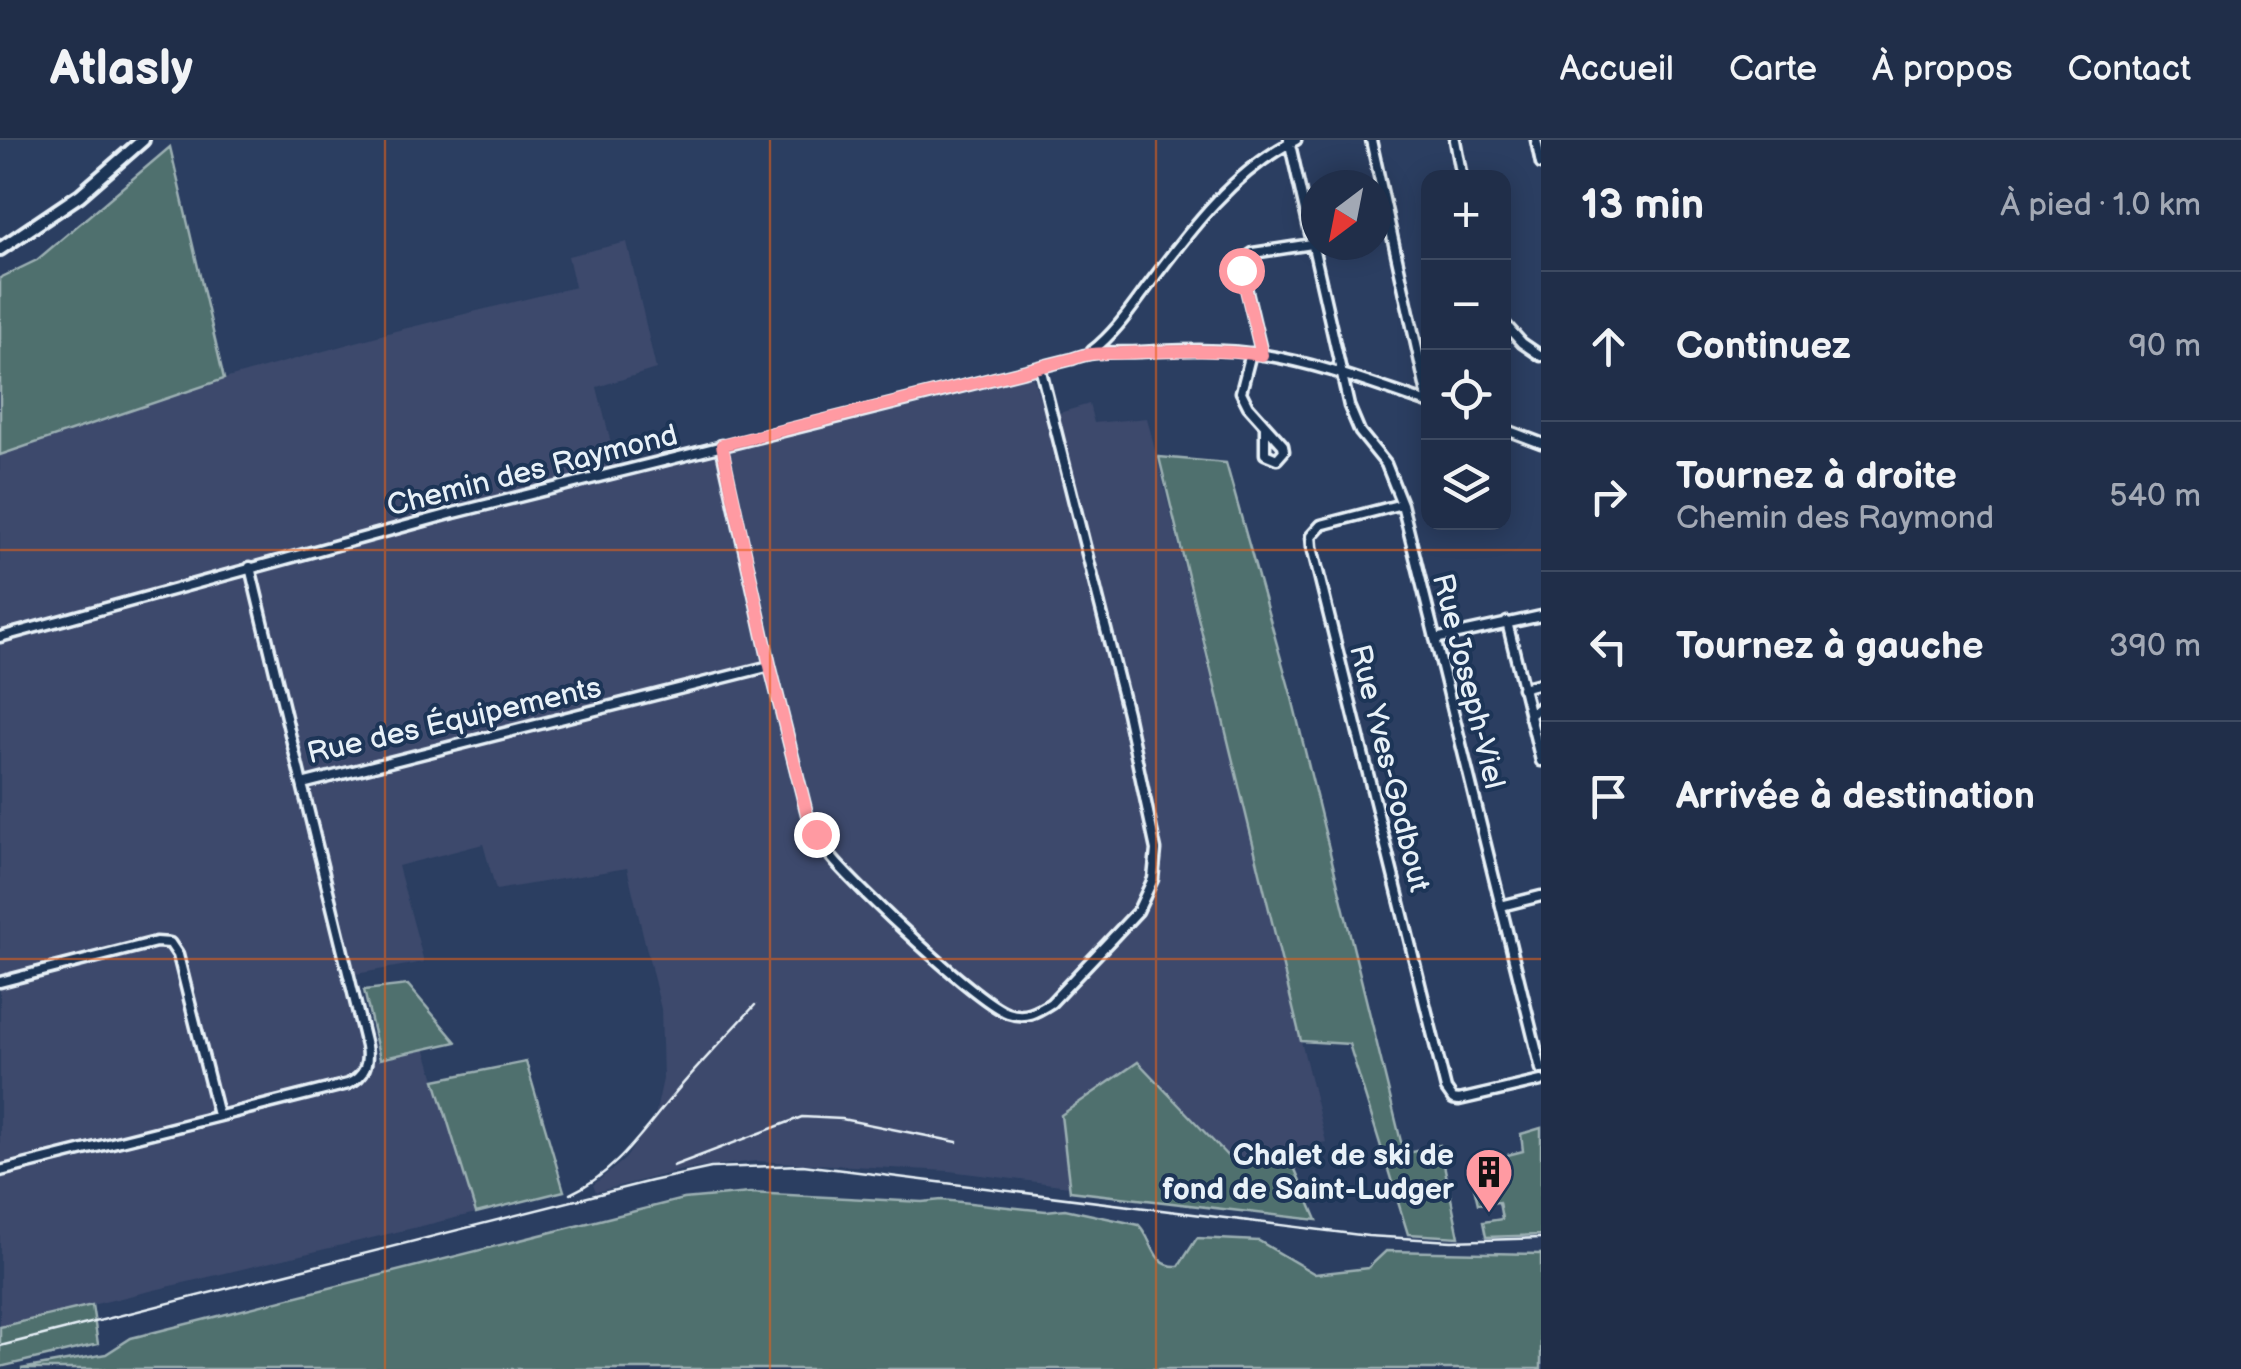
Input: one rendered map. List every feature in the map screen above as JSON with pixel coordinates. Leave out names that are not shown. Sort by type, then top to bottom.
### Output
[{"type":"highway","points":[[0,246],[45,221],[143,140]]},
{"type":"street","points":[[1371,140],[1421,369]]},
{"type":"street","points":[[1454,140],[1460,170]]},
{"type":"street","points":[[1536,140],[1541,164]]},
{"type":"street","points":[[1092,350],[1116,328],[1204,213],[1252,168],[1292,141]]},
{"type":"street","name":"Rue Joseph-Viel","points":[[1292,141],[1301,187]]},
{"type":"street","points":[[1262,355],[1240,262],[1253,254],[1301,246]]},
{"type":"street","name":"Rue Joseph-Viel","points":[[1316,260],[1348,406],[1360,432],[1386,464],[1402,504],[1541,1069]]},
{"type":"street","points":[[1511,331],[1541,356]]},
{"type":"street","name":"Chemin des Raymond","points":[[0,636],[250,567],[1040,367],[1092,350],[1113,354],[1190,351],[1262,355],[1343,374],[1421,399]]},
{"type":"street","points":[[1252,354],[1241,392],[1266,428]]},
{"type":"street","points":[[722,445],[808,818],[824,848],[944,964],[994,1006],[1020,1016],[1035,1014],[1051,1003],[1123,930],[1148,894],[1156,850],[1127,713],[1040,367]]},
{"type":"street","points":[[1511,431],[1541,442]]},
{"type":"street","name":"Rue Yves-Godbout","points":[[1402,504],[1321,525],[1311,536],[1446,1089],[1453,1099],[1460,1100],[1541,1080]]},
{"type":"street","name":"Rue des Équipements","points":[[250,567],[302,784],[770,666]]},
{"type":"street","points":[[1435,638],[1541,616]]},
{"type":"street","points":[[1507,622],[1541,761]]},
{"type":"street","points":[[1522,688],[1541,683]]},
{"type":"street","points":[[1528,716],[1541,706]]},
{"type":"street","points":[[0,1171],[348,1084],[362,1074],[368,1057],[362,1027],[302,784]]},
{"type":"street","points":[[1500,906],[1541,896]]},
{"type":"street","points":[[0,982],[156,942],[170,943],[178,955],[218,1114]]},
{"type":"shaded area","points":[[627,242],[656,369],[597,387],[618,471],[1030,369],[1046,417],[1089,404],[1094,423],[1147,418],[1326,1142],[1233,1162],[1138,1062],[1061,1115],[1069,1186],[949,1171],[756,1161],[683,1170],[596,1192],[593,1185],[625,1159],[655,1116],[663,1079],[661,1009],[627,868],[496,890],[483,844],[398,866],[424,962],[356,974],[376,1060],[425,1047],[476,1213],[0,1327],[0,455],[224,379],[395,331],[575,287],[568,256]]},
{"type":"green space","points":[[170,147],[224,379],[0,455],[0,278],[37,260]]},
{"type":"green space","points":[[1159,457],[1226,463],[1292,698],[1404,1154],[1440,1145],[1459,1237],[1408,1234],[1349,1044],[1301,1041]]},
{"type":"green space","points":[[408,985],[456,1042],[380,1059],[364,990]]},
{"type":"green space","points":[[526,1062],[564,1191],[476,1213],[435,1080]]},
{"type":"green space","points":[[1138,1062],[1233,1162],[1287,1151],[1317,1220],[1070,1191],[1061,1115]]},
{"type":"green space","points":[[1541,1128],[1541,1235],[1486,1237],[1483,1222],[1502,1219],[1499,1202],[1478,1204],[1469,1165],[1523,1151],[1521,1134]]},
{"type":"green space","points":[[750,1193],[1065,1209],[1139,1225],[1158,1258],[1179,1266],[1197,1238],[1259,1241],[1315,1274],[1368,1268],[1386,1251],[1541,1254],[1541,1369],[21,1369],[106,1354],[131,1338],[683,1199]]},
{"type":"green space","points":[[92,1305],[98,1344],[0,1367],[0,1327]]},
{"type":"railway","points":[[570,1194],[616,1162],[755,1005]]},
{"type":"railway","points":[[673,1166],[802,1117],[842,1119],[957,1142]]},
{"type":"railway","points":[[0,1346],[711,1168],[803,1165],[1368,1236],[1452,1241],[1541,1238]]},
{"type":"place","name":"Chalet de ski de fond de Saint-Ludger","points":[[1489,1214]]},
{"type":"route","points":[[816,834],[808,818],[770,666],[722,445],[1072,359],[1092,350],[1113,354],[1228,351],[1262,355],[1241,270]]}]
